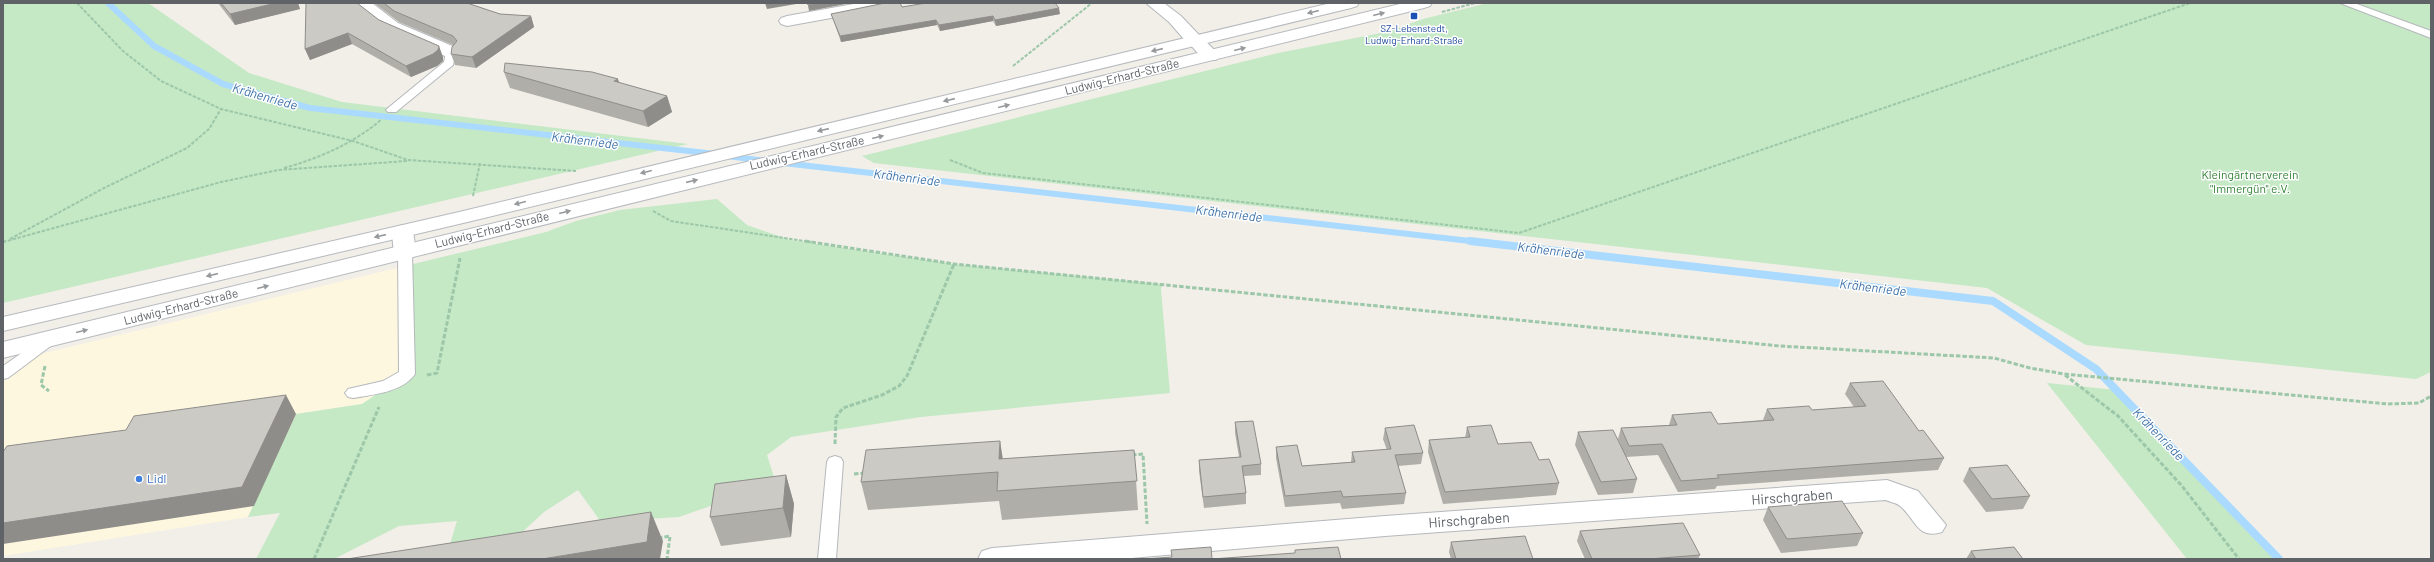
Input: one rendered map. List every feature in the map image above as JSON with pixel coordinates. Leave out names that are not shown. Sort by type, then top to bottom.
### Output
[{"type":"main road","points":[[363,3],[376,16],[406,34],[452,52]]},
{"type":"main road","points":[[787,21],[886,3]]},
{"type":"main road","points":[[1154,3],[1175,19],[1210,56]]},
{"type":"main road","name":"Ludwig-Erhard-Straße","points":[[3,324],[698,160],[1351,3]]},
{"type":"main road","name":"Ludwig-Erhard-Straße","points":[[3,350],[1424,3]]},
{"type":"main road","points":[[403,230],[405,252]]},
{"type":"main road","name":"Hirschgraben","points":[[992,559],[1385,526],[1887,490],[1909,498],[1932,525]]},
{"type":"lane","points":[[2345,3],[2431,35]]},
{"type":"lane","points":[[392,110],[449,62],[452,52]]},
{"type":"lane","points":[[353,393],[381,388],[397,382],[407,374],[405,252]]},
{"type":"lane","points":[[3,374],[52,338]]},
{"type":"lane","points":[[828,559],[834,469]]},
{"type":"path","points":[[78,3],[123,51],[160,81],[221,109],[353,141],[408,160]]},
{"type":"path","points":[[1012,66],[1092,3]]},
{"type":"path","points":[[950,160],[983,173],[1519,233],[2190,3]]},
{"type":"path","points":[[4,242],[104,188],[187,148],[209,129],[221,109]]},
{"type":"path","points":[[4,242],[221,182],[278,170],[322,157],[353,141],[374,126]]},
{"type":"path","points":[[278,170],[408,160],[573,169],[579,172]]},
{"type":"path","points":[[471,203],[480,163]]},
{"type":"path","points":[[650,209],[671,221],[954,264],[1780,346],[1994,358],[2030,368],[2064,374],[2136,379],[2388,404],[2419,403],[2431,396]]},
{"type":"path","points":[[314,559],[378,408],[397,382],[436,373],[462,250],[461,238]]},
{"type":"path","points":[[873,473],[834,469],[836,417],[843,408],[882,395],[899,386],[907,376],[954,264]]},
{"type":"path","points":[[46,359],[41,385],[49,391]]},
{"type":"path","points":[[2064,374],[2118,416],[2182,486],[2239,559]]},
{"type":"path","points":[[1128,456],[1143,454],[1148,530]]},
{"type":"path","points":[[654,538],[670,536],[667,559]]},
{"type":"shaded area","points":[[405,266],[407,374],[362,404],[296,414],[248,517],[3,556],[3,363]]},
{"type":"green space","points":[[3,3],[148,3],[249,73],[342,102],[688,144],[3,303]]},
{"type":"green space","name":"Kleingärtnerverein \"Immergün\" e.V.","points":[[1488,3],[2431,3],[2431,372],[2416,379],[2086,345],[1987,288],[874,163],[862,156],[1278,53],[1386,32],[1423,19]]},
{"type":"green space","points":[[717,199],[747,225],[790,240],[954,264],[1162,284],[1161,290],[1170,393],[921,417],[791,437],[767,455],[776,483],[679,517],[601,522],[578,490],[544,512],[504,549],[447,554],[457,521],[399,526],[334,559],[256,559],[280,513],[248,517],[296,414],[362,404],[407,374],[405,266],[546,232],[576,221],[620,210]]},
{"type":"green space","points":[[2047,383],[2117,390],[2279,559],[2187,559]]},
{"type":"building","points":[[221,3],[276,3],[230,14]]},
{"type":"building","points":[[306,3],[357,3],[379,20],[439,46],[438,50],[433,54],[406,66],[348,33],[305,49]]},
{"type":"building","points":[[384,3],[467,3],[500,14],[531,16],[472,57],[451,54],[452,47],[457,41],[453,36],[394,11]]},
{"type":"building","points":[[807,3],[819,3],[808,5]]},
{"type":"building","points":[[885,3],[900,3],[902,7],[926,3],[1055,3],[1059,8],[995,20],[993,16],[939,25],[936,20],[840,36],[831,14]]},
{"type":"building","points":[[505,63],[592,72],[618,79],[614,81],[667,96],[643,111],[504,72]]},
{"type":"building","points":[[1883,381],[1919,431],[1923,430],[1944,458],[1717,475],[1719,478],[1681,481],[1662,444],[1629,446],[1621,428],[1677,425],[1672,415],[1711,412],[1718,424],[1774,420],[1767,409],[1809,406],[1812,410],[1866,406],[1850,383]]},
{"type":"building","name":"Lidl","points":[[286,395],[242,487],[3,523],[3,452],[7,446],[126,430],[134,416]]},
{"type":"building","points":[[1253,421],[1261,464],[1242,466],[1246,493],[1203,497],[1199,460],[1241,457],[1235,422]]},
{"type":"building","points":[[1414,425],[1423,453],[1395,455],[1406,493],[1343,497],[1341,491],[1285,496],[1276,447],[1297,445],[1302,466],[1355,462],[1352,452],[1391,449],[1385,428]]},
{"type":"building","points":[[1491,425],[1498,444],[1531,442],[1539,460],[1549,459],[1559,483],[1445,492],[1429,440],[1470,437],[1467,427]]},
{"type":"building","points":[[1613,430],[1637,479],[1601,482],[1578,432]]},
{"type":"building","points":[[1000,441],[999,459],[1134,450],[1137,481],[997,491],[998,472],[861,482],[866,450]]},
{"type":"building","points":[[2007,465],[2030,496],[1992,499],[1969,468]]},
{"type":"building","points":[[786,475],[783,508],[710,517],[715,484]]},
{"type":"building","points":[[1842,501],[1863,533],[1787,539],[1768,507]]},
{"type":"building","points":[[651,512],[647,542],[542,559],[347,559]]},
{"type":"building","points":[[1683,523],[1700,555],[1649,559],[1592,559],[1580,531]]},
{"type":"building","points":[[1525,536],[1533,559],[1456,559],[1451,542]]},
{"type":"building","points":[[1211,547],[1212,559],[1145,559],[1172,557],[1171,550]]},
{"type":"building","points":[[1338,547],[1341,559],[1212,559],[1295,553],[1295,550]]},
{"type":"building","points":[[2014,547],[2023,559],[1976,559],[1971,551]]},
{"type":"waterway","name":"Krähenriede","points":[[108,3],[154,46],[223,84],[310,108],[715,154]]},
{"type":"waterway","name":"Krähenriede","points":[[727,156],[766,161]]},
{"type":"waterway","name":"Krähenriede","points":[[783,163],[1479,242]]},
{"type":"waterway","name":"Krähenriede","points":[[1470,241],[1993,301],[2096,369],[2279,559]]},
{"type":"place","name":"SZ-Lebenstedt, Ludwig-Erhard-Straße","points":[[1414,16]]},
{"type":"place","name":"Lidl","points":[[139,479]]}]
